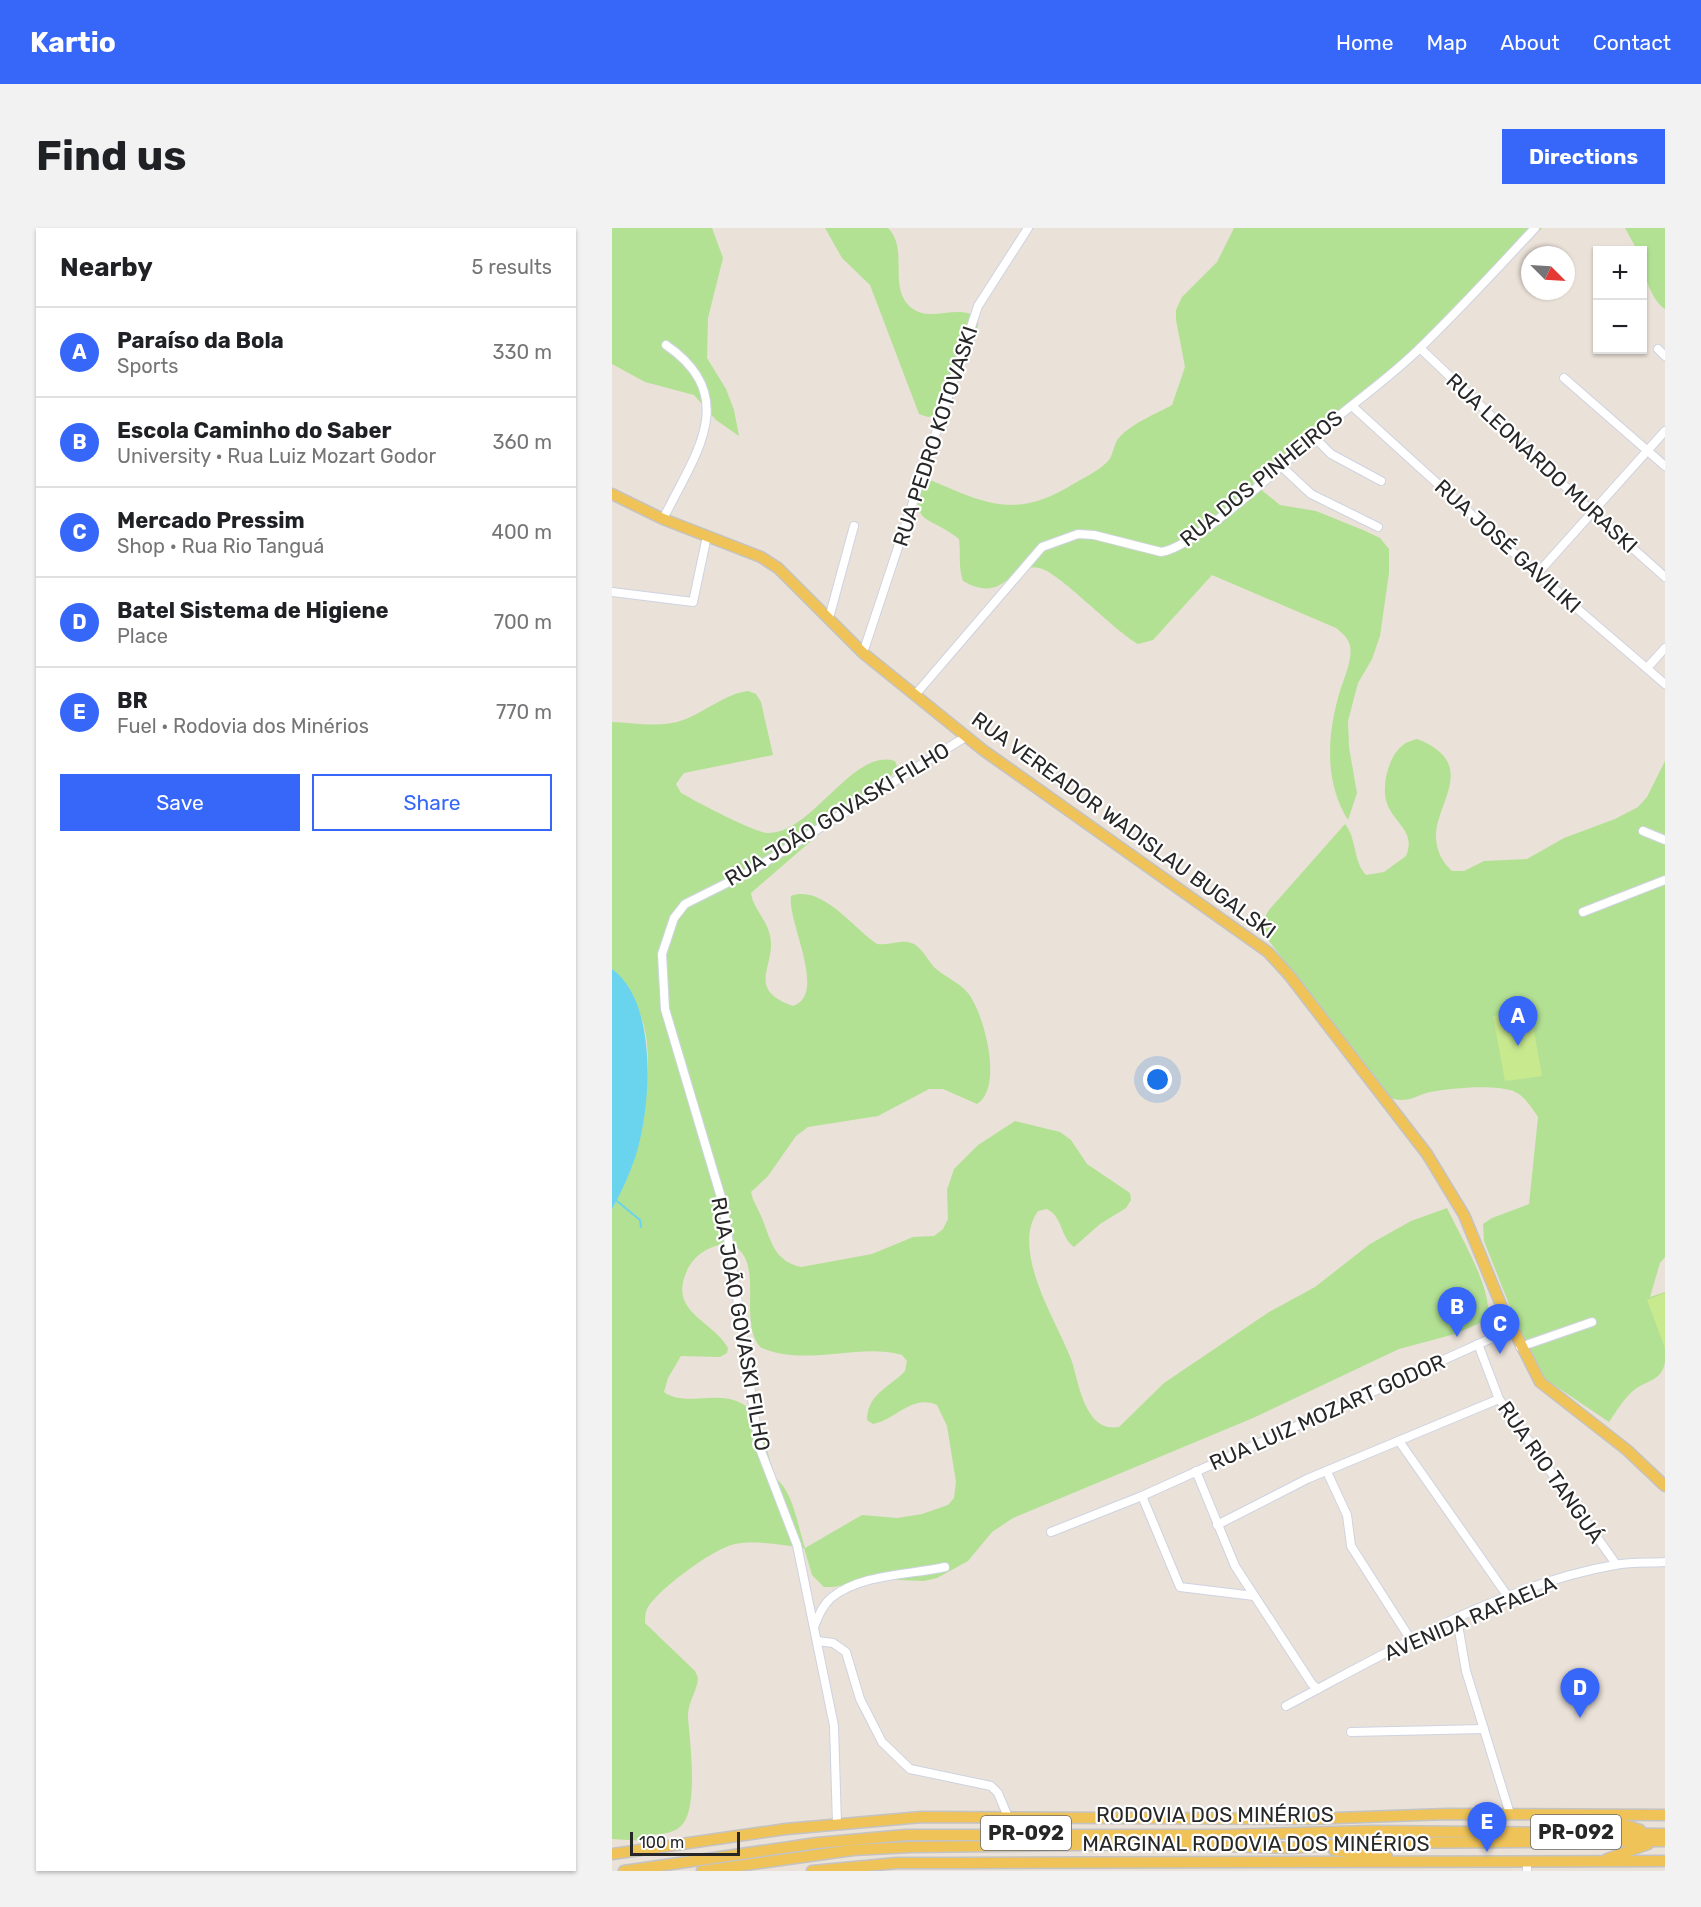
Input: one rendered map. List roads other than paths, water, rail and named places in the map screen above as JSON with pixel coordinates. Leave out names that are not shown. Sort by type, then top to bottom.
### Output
[{"type":"main road","name":"RUA VEREADOR WADISLAU BUGALSKI","points":[[612,494],[663,519],[761,557],[778,568],[863,653],[967,736],[1268,952],[1427,1154],[1464,1215],[1520,1347],[1539,1382],[1627,1450],[1665,1486]]},
{"type":"main road","name":"MARGINAL RODOVIA DOS MINÉRIOS","points":[[612,1854],[765,1831],[922,1817],[1309,1819],[1447,1814],[1665,1815]]},
{"type":"main road","points":[[1374,1831],[1447,1814]]},
{"type":"main road","points":[[1595,1815],[1659,1838]]},
{"type":"main road","name":"RODOVIA DOS MINÉRIOS","points":[[624,1871],[817,1843],[906,1835],[1374,1831],[1659,1838]]},
{"type":"main road","points":[[1598,1862],[1659,1838]]},
{"type":"main road","name":"RODOVIA DOS MINÉRIOS","points":[[702,1871],[853,1850],[911,1847],[1163,1844],[1304,1848],[1359,1843],[1659,1838]]},
{"type":"main road","points":[[1304,1848],[1371,1854],[1408,1861]]},
{"type":"main road","name":"MARGINAL RODOVIA DOS MINÉRIOS","points":[[812,1871],[897,1863],[1187,1867],[1345,1866],[1408,1861],[1527,1866],[1665,1861]]},
{"type":"street","name":"RUA PEDRO KOTOVASKI","points":[[863,653],[978,306],[1028,228]]},
{"type":"street","name":"RUA DOS PINHEIROS","points":[[915,695],[1042,547],[1078,534],[1094,535],[1161,552],[1170,551],[1205,528],[1282,467],[1314,437],[1420,348],[1535,228]]},
{"type":"street","points":[[663,519],[705,432],[708,408],[703,385],[693,367],[666,345]]},
{"type":"street","name":"RUA LEONARDO MURASKI","points":[[1420,348],[1592,512],[1665,577]]},
{"type":"street","points":[[1658,349],[1665,356]]},
{"type":"street","points":[[1564,378],[1665,466]]},
{"type":"street","name":"RUA JOSÉ GAVILIKI","points":[[1352,406],[1537,574],[1665,684]]},
{"type":"street","points":[[1537,574],[1665,430]]},
{"type":"street","points":[[1314,437],[1331,454],[1381,481]]},
{"type":"street","points":[[1282,467],[1311,494],[1378,527]]},
{"type":"street","points":[[830,618],[854,526]]},
{"type":"street","points":[[612,592],[693,602],[707,536]]},
{"type":"street","points":[[1647,668],[1665,648]]},
{"type":"street","name":"RUA JOÃO GOVASKI FILHO","points":[[837,1824],[834,1726],[817,1641],[797,1545],[759,1446],[723,1204],[665,1009],[662,954],[674,918],[685,904],[751,871],[967,736]]},
{"type":"street","points":[[1643,831],[1665,840]]},
{"type":"street","points":[[1583,912],[1665,880]]},
{"type":"street","points":[[1520,1347],[1592,1322]]},
{"type":"street","name":"RUA LUIZ MOZART GODOR","points":[[1051,1532],[1142,1496],[1512,1329]]},
{"type":"street","name":"RUA RIO TANGUÁ","points":[[1478,1344],[1499,1399],[1616,1564]]},
{"type":"street","points":[[1218,1524],[1307,1479],[1499,1399]]},
{"type":"street","points":[[1399,1441],[1509,1598]]},
{"type":"street","points":[[1196,1471],[1235,1566],[1312,1684],[1318,1689]]},
{"type":"street","points":[[1327,1472],[1347,1515],[1351,1546],[1411,1640]]},
{"type":"street","points":[[1142,1496],[1180,1587],[1254,1596]]},
{"type":"street","name":"AVENIDA RAFAELA","points":[[1286,1706],[1411,1640],[1549,1581],[1616,1564],[1665,1562]]},
{"type":"street","points":[[814,1627],[824,1607],[832,1598],[867,1581],[945,1567]]},
{"type":"street","points":[[1457,1619],[1466,1671],[1510,1814]]},
{"type":"street","points":[[817,1641],[833,1643],[846,1652],[860,1699],[882,1742],[910,1768],[991,1786],[998,1793],[1008,1817]]},
{"type":"street","points":[[1351,1732],[1484,1729]]},
{"type":"water","points":[[612,969],[627,985],[638,1006],[644,1031],[647,1086],[641,1137],[625,1184],[612,1209]]},
{"type":"waterway","points":[[612,1197],[640,1220],[641,1227]]},
{"type":"place","name":"Paraíso da Bola","points":[[1518,1046]]},
{"type":"place","name":"Escola Caminho do Saber","points":[[1457,1337]]},
{"type":"place","name":"Mercado Pressim","points":[[1500,1354]]},
{"type":"place","name":"Batel Sistema de Higiene","points":[[1580,1718]]},
{"type":"place","name":"BR","points":[[1487,1852]]}]
